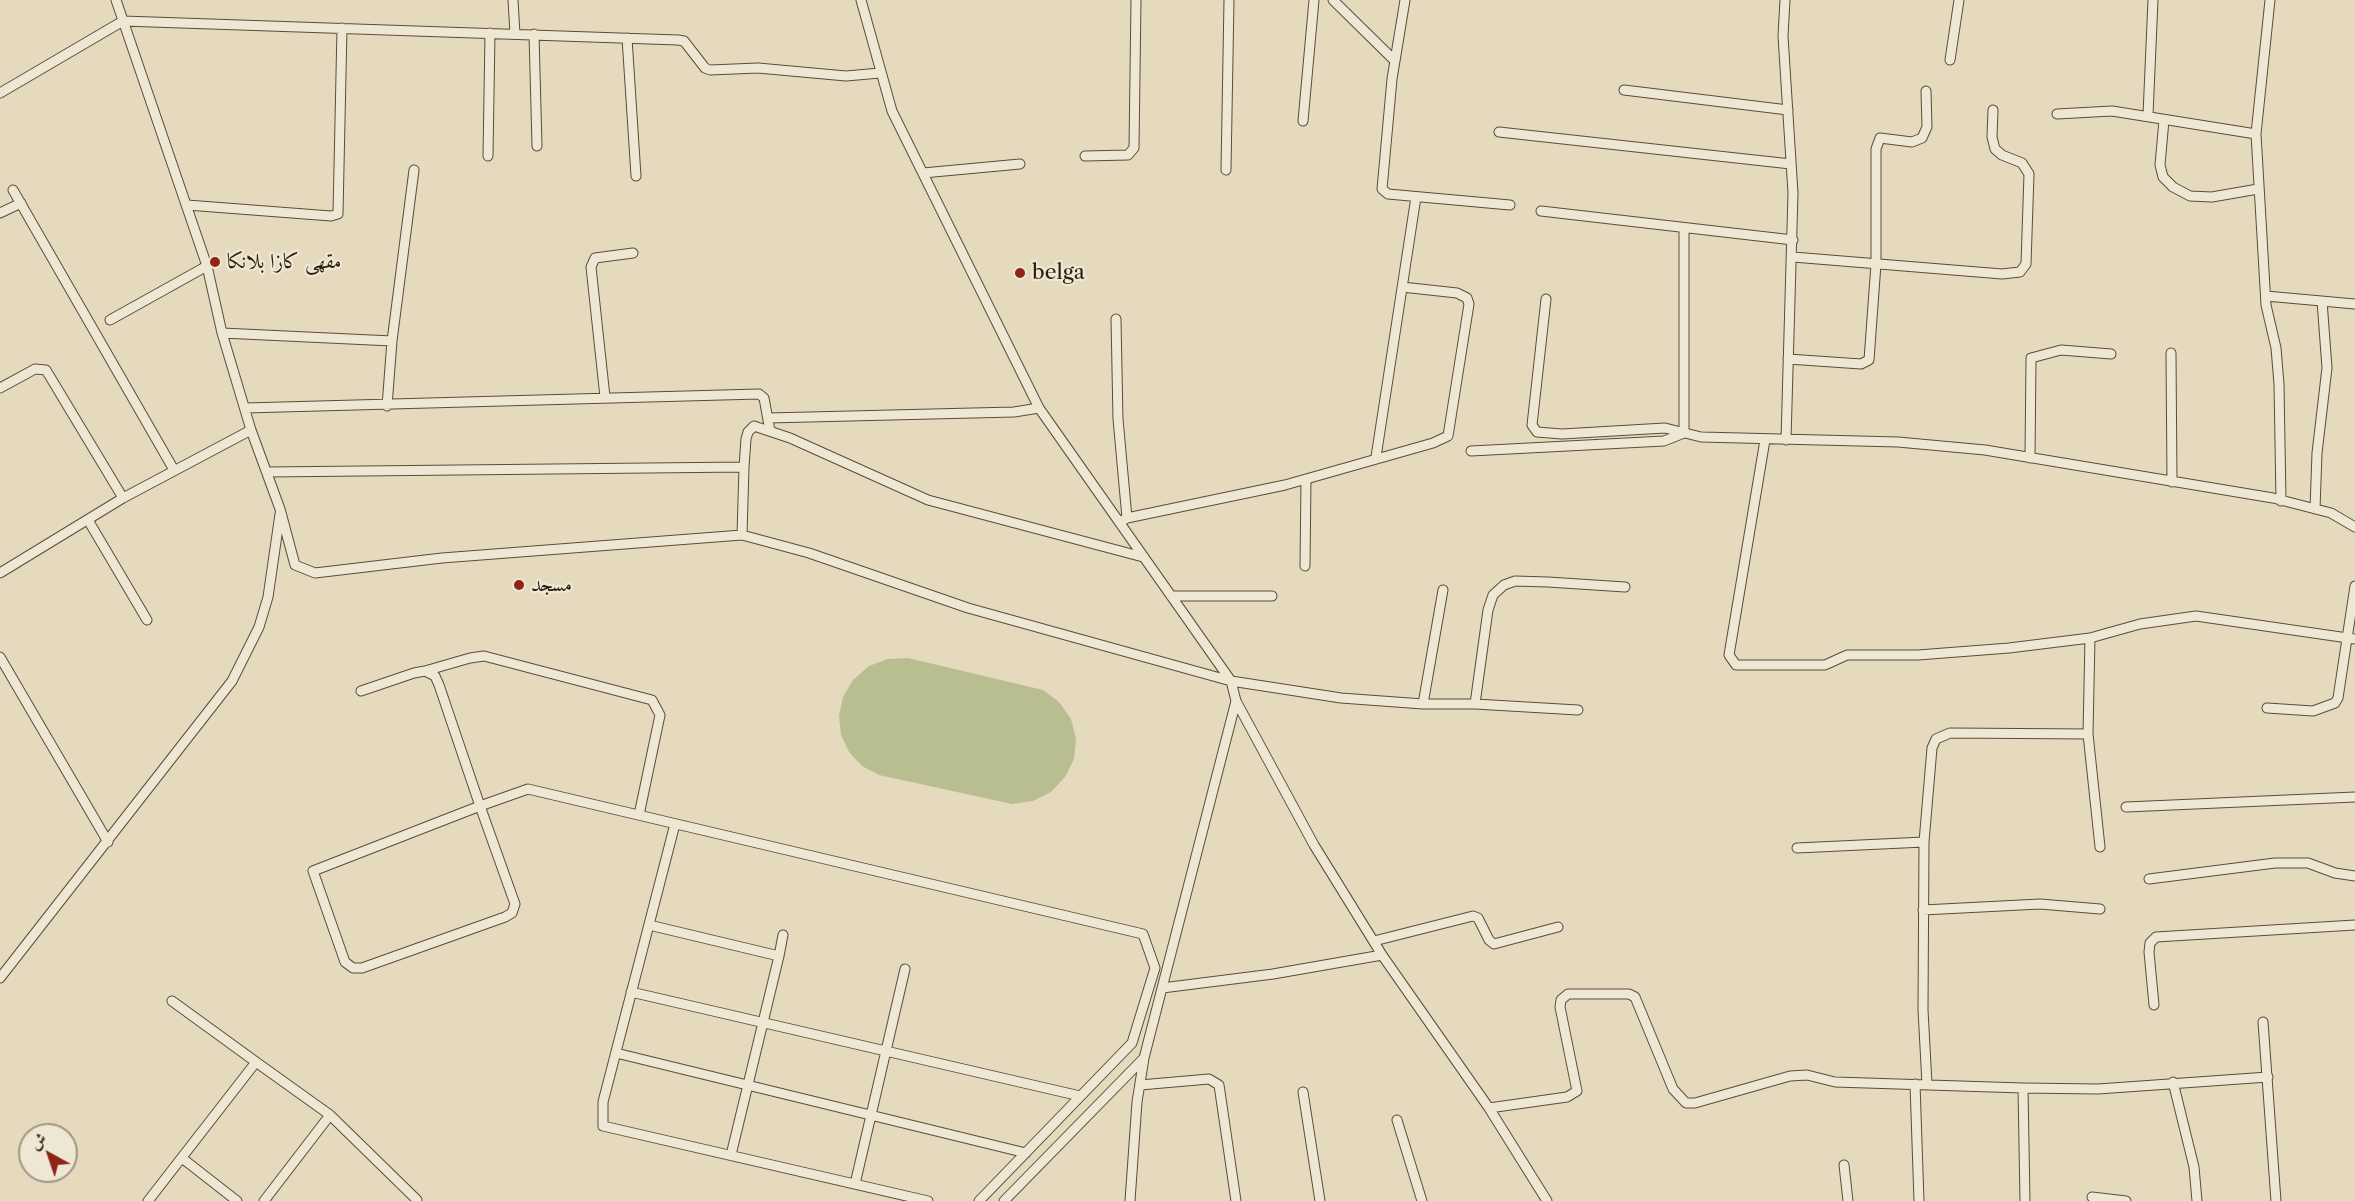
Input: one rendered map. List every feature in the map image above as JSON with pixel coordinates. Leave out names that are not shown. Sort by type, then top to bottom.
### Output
[{"type":"street","points":[[116,0],[207,266],[222,333],[251,430],[280,509],[295,565],[315,573],[442,558],[742,535],[809,554],[968,608],[1230,681],[1341,698],[1578,710]]},
{"type":"street","points":[[513,0],[515,34]]},
{"type":"street","points":[[861,0],[892,111],[1039,408],[1124,520],[1143,557],[1230,681],[1236,701],[1314,845],[1382,955],[1489,1108],[1547,1201]]},
{"type":"street","points":[[1085,156],[1128,155],[1134,148],[1136,0]]},
{"type":"street","points":[[1226,170],[1228,0]]},
{"type":"street","points":[[1303,121],[1314,0]]},
{"type":"street","points":[[1333,0],[1395,61]]},
{"type":"street","points":[[1404,0],[1381,183],[1388,194],[1510,205]]},
{"type":"street","points":[[1785,0],[1783,36],[1793,240],[1786,440]]},
{"type":"street","points":[[1950,60],[1959,0]]},
{"type":"street","points":[[2148,115],[2153,0]]},
{"type":"street","points":[[2270,0],[2256,134],[2266,296],[2279,384],[2281,501]]},
{"type":"street","points":[[0,93],[123,21],[684,41],[701,64],[710,70],[758,68],[846,76],[880,73]]},
{"type":"street","points":[[186,205],[331,216],[338,214],[342,28]]},
{"type":"street","points":[[488,156],[490,33]]},
{"type":"street","points":[[534,34],[537,146]]},
{"type":"street","points":[[627,38],[636,176]]},
{"type":"street","points":[[1624,90],[1788,110]]},
{"type":"street","points":[[1788,359],[1867,363],[1871,356],[1876,264],[1877,142],[1880,138],[1912,142],[1922,138],[1927,127],[1926,91]]},
{"type":"street","points":[[1793,257],[2002,274],[2015,273],[2023,269],[2026,264],[2029,174],[2022,163],[1995,150],[1992,137],[1993,110]]},
{"type":"street","points":[[2057,114],[2112,111],[2256,134]]},
{"type":"street","points":[[2164,120],[2160,165],[2163,177],[2173,187],[2190,196],[2212,197],[2258,189]]},
{"type":"street","points":[[1499,132],[1791,164]]},
{"type":"street","points":[[923,173],[1020,164]]},
{"type":"street","points":[[387,406],[392,341],[414,170]]},
{"type":"street","points":[[13,190],[174,470]]},
{"type":"street","points":[[1376,457],[1416,197]]},
{"type":"street","points":[[0,213],[21,203]]},
{"type":"street","points":[[1541,211],[1793,240]]},
{"type":"street","points":[[1684,228],[1682,388],[1684,433]]},
{"type":"street","points":[[605,397],[591,267],[595,258],[633,253]]},
{"type":"street","points":[[110,320],[207,266]]},
{"type":"street","points":[[1124,520],[1306,478],[1444,439],[1451,430],[1469,304],[1467,298],[1457,293],[1402,288]]},
{"type":"street","points":[[2266,296],[2355,304]]},
{"type":"street","points":[[1546,299],[1532,425],[1537,432],[1562,434],[1665,428],[1701,437],[1898,442],[2030,458],[2281,501],[2345,519],[2355,527]]},
{"type":"street","points":[[2315,509],[2317,453],[2327,368],[2322,301]]},
{"type":"street","points":[[1116,319],[1118,419],[1124,520]]},
{"type":"street","points":[[222,333],[392,341]]},
{"type":"street","points":[[2030,458],[2031,358],[2061,350],[2111,354]]},
{"type":"street","points":[[2171,353],[2172,482]]},
{"type":"street","points":[[0,388],[35,369],[46,370],[123,498]]},
{"type":"street","points":[[245,408],[387,406],[605,397],[759,394],[764,398],[770,431]]},
{"type":"street","points":[[768,418],[1014,412],[1039,408]]},
{"type":"street","points":[[742,535],[744,467],[748,432],[754,426],[928,500],[1143,557]]},
{"type":"street","points":[[0,573],[123,498],[251,430]]},
{"type":"street","points":[[1471,452],[1664,441],[1684,433]]},
{"type":"street","points":[[1765,440],[1729,655],[1736,665],[1825,665],[1847,655],[1918,655],[2009,648],[2090,638],[2109,630],[2196,616],[2350,638]]},
{"type":"street","points":[[267,472],[744,467]]},
{"type":"street","points":[[1305,566],[1306,478]]},
{"type":"street","points":[[0,978],[206,717],[244,662],[268,597],[280,509]]},
{"type":"street","points":[[88,520],[147,620]]},
{"type":"street","points":[[1475,704],[1488,610],[1493,595],[1504,585],[1515,581],[1625,587]]},
{"type":"street","points":[[2267,708],[2313,711],[2335,703],[2350,638],[2355,586]]},
{"type":"street","points":[[1424,704],[1443,590]]},
{"type":"street","points":[[1171,596],[1272,596]]},
{"type":"street","points":[[2090,638],[2088,734],[2100,847]]},
{"type":"street","points":[[361,691],[470,657],[484,656],[652,700],[660,715],[639,815]]},
{"type":"street","points":[[0,657],[108,842]]},
{"type":"street","points":[[425,671],[435,676],[439,685],[480,806],[515,904],[512,913],[362,968],[353,968],[345,962],[313,871],[480,806],[528,789],[1143,934],[1155,968],[1132,1043],[979,1201]]},
{"type":"street","points":[[1130,1201],[1144,1058],[1236,701]]},
{"type":"street","points":[[1927,1084],[1923,1010],[1924,842],[1932,748],[1936,739],[1950,733],[2088,734]]},
{"type":"street","points":[[2126,807],[2355,797]]},
{"type":"street","points":[[675,824],[603,1102],[603,1126],[855,1184],[905,1198],[928,1201]]},
{"type":"street","points":[[1797,848],[1924,842]]},
{"type":"street","points":[[2149,879],[2275,863],[2308,863],[2335,873],[2355,876]]},
{"type":"street","points":[[1923,910],[2040,904],[2100,909]]},
{"type":"street","points":[[1374,941],[1473,916],[1478,918],[1494,944],[1558,927]]},
{"type":"street","points":[[649,925],[779,956]]},
{"type":"street","points":[[2154,1005],[2149,952],[2150,943],[2156,937],[2355,925]]},
{"type":"street","points":[[731,1155],[783,935]]},
{"type":"street","points":[[1162,988],[1273,974],[1382,955]]},
{"type":"street","points":[[855,1184],[905,969]]},
{"type":"street","points":[[631,992],[1080,1096]]},
{"type":"street","points":[[1489,1108],[1567,1097],[1577,1091],[1560,1007],[1561,1000],[1568,994],[1629,994],[1635,997],[1673,1089],[1686,1103],[1695,1103],[1790,1076],[1807,1075],[1835,1082],[2098,1089],[2268,1077]]},
{"type":"street","points":[[172,1001],[330,1115],[417,1200]]},
{"type":"street","points":[[2263,1022],[2276,1201]]},
{"type":"street","points":[[616,1053],[1026,1153]]},
{"type":"street","points":[[1004,1201],[1144,1058]]},
{"type":"street","points":[[148,1201],[256,1062]]},
{"type":"street","points":[[1140,1085],[1209,1079],[1219,1085],[1236,1201]]},
{"type":"street","points":[[2173,1082],[2194,1167],[2197,1201]]},
{"type":"street","points":[[1915,1084],[1919,1201]]},
{"type":"street","points":[[2023,1088],[2025,1201]]},
{"type":"street","points":[[1303,1092],[1320,1201]]},
{"type":"street","points":[[264,1201],[330,1115]]},
{"type":"street","points":[[1396,1120],[1422,1201]]},
{"type":"street","points":[[182,1158],[237,1201]]},
{"type":"street","points":[[1844,1165],[1848,1201]]},
{"type":"street","points":[[2092,1197],[2126,1201]]},
{"type":"green space","points":[[908,658],[1043,690],[1059,702],[1071,719],[1076,739],[1074,759],[1065,777],[1051,792],[1033,801],[1012,804],[879,775],[862,766],[849,752],[841,735],[839,716],[843,697],[853,680],[869,666],[888,659]]},
{"type":"place","name":"مقهى كازا بلانكا","points":[[215,262]]},
{"type":"place","name":"belga","points":[[1020,273]]},
{"type":"place","name":"مسجد","points":[[519,585]]}]
